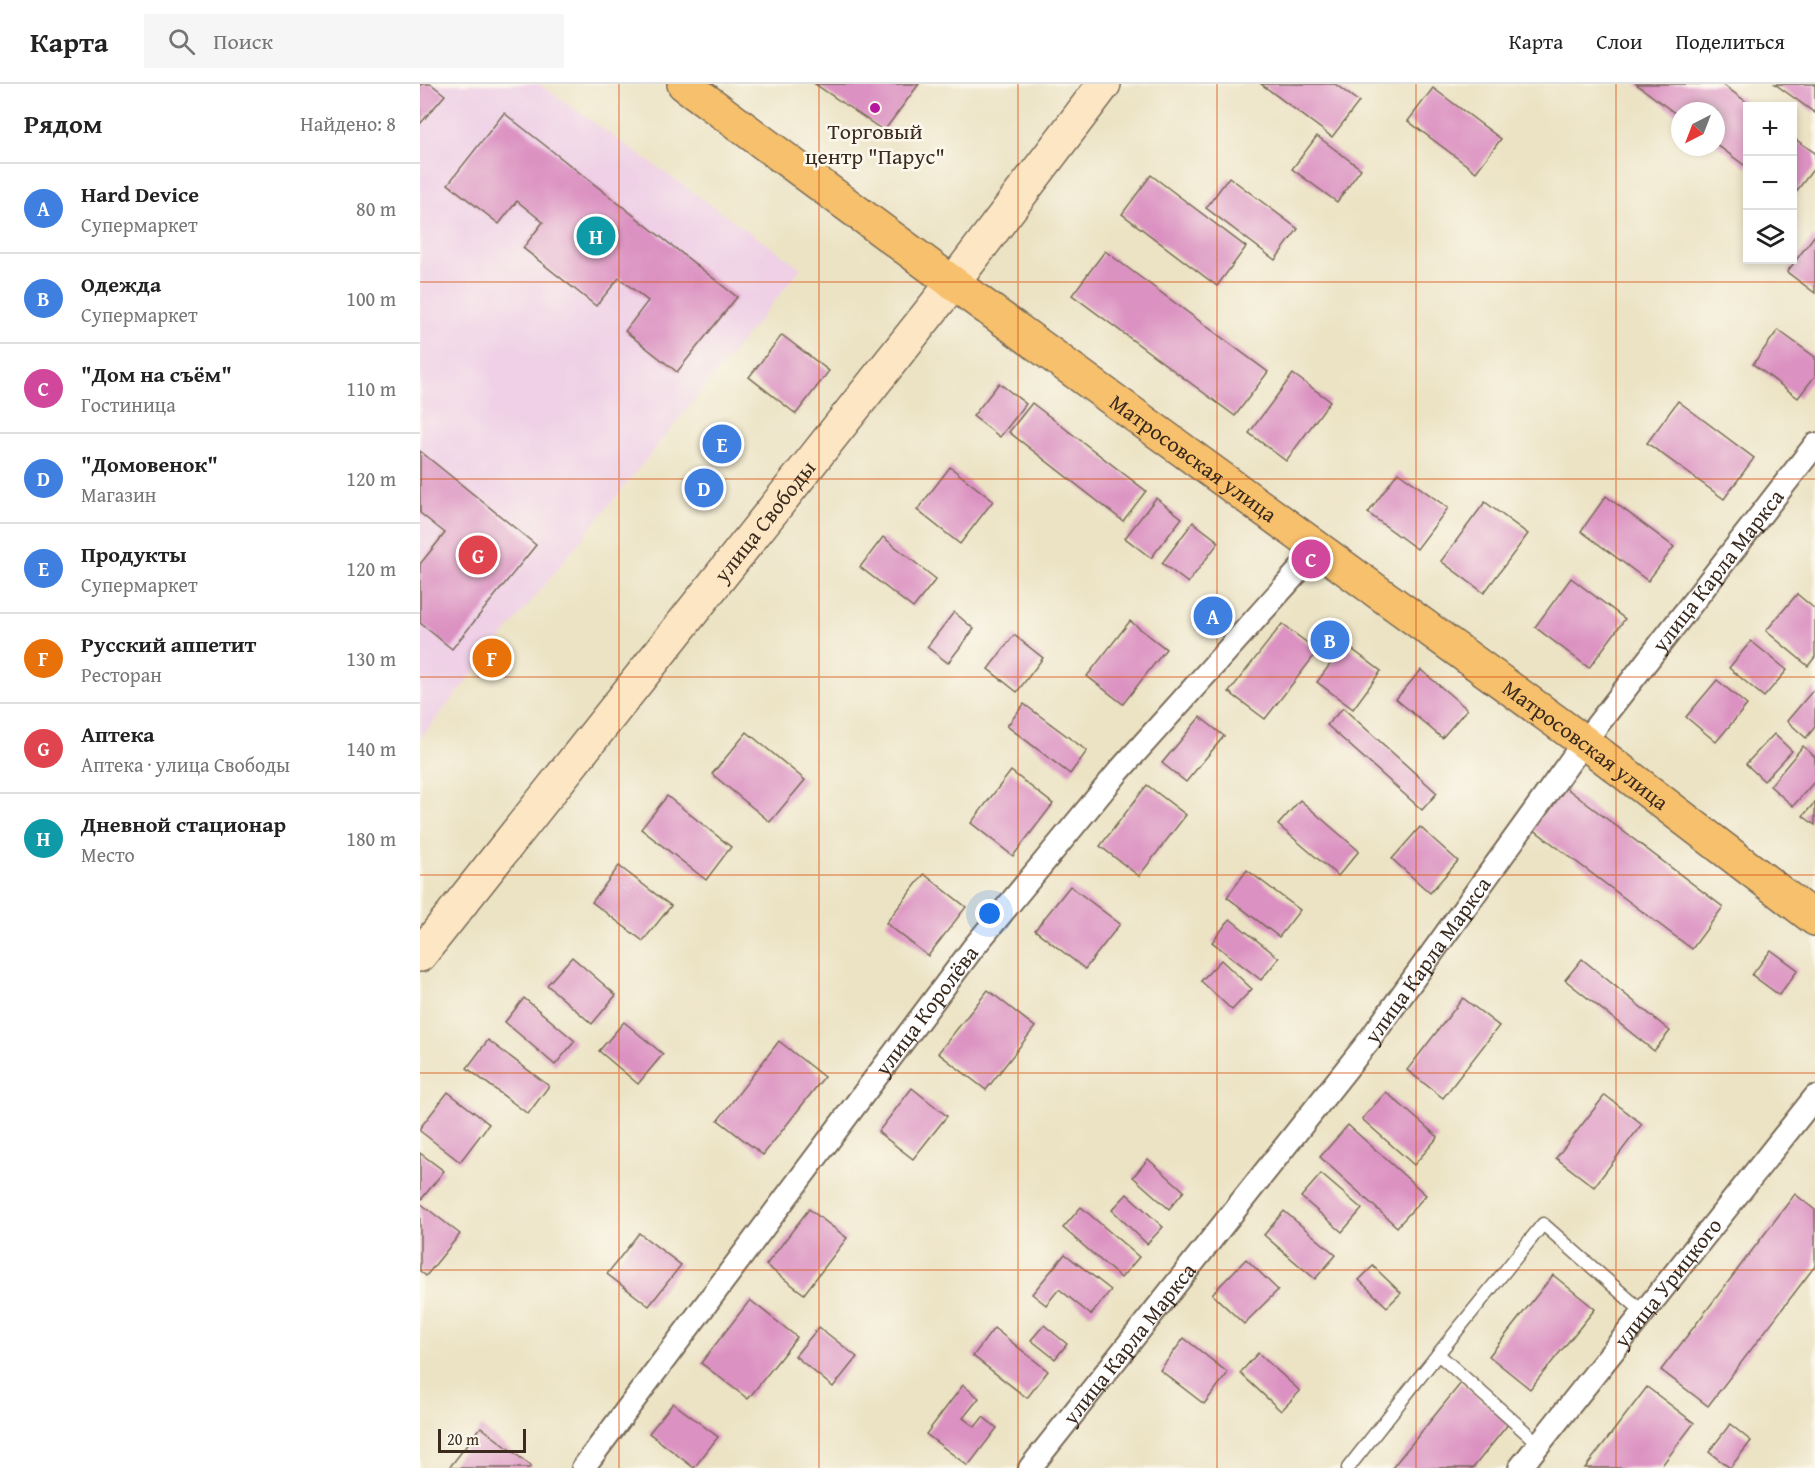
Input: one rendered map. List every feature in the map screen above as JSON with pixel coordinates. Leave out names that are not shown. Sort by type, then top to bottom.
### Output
[{"type":"highway","name":"Матросовская улица","points":[[684,84],[953,283],[1584,742],[1815,919]]},
{"type":"street","name":"улица Свободы","points":[[420,955],[953,283],[1104,84]]},
{"type":"street","name":"улица Карла Маркса","points":[[1030,1468],[1368,1042],[1584,742],[1815,445]]},
{"type":"street","name":"улица Королёва","points":[[584,1468],[973,948],[1119,771],[1319,548]]},
{"type":"street","name":"улица Урицкого","points":[[1520,1468],[1815,1097]]},
{"type":"lane","points":[[1348,1468],[1543,1224],[1643,1312]]},
{"type":"lane","points":[[1438,1354],[1539,1444]]},
{"type":"shaded area","points":[[420,84],[539,84],[801,268],[420,739]]},
{"type":"building","points":[[420,84],[431,84],[445,95],[420,124]]},
{"type":"building","name":"Торговый центр \"Парус\"","points":[[815,84],[919,84],[884,131]]},
{"type":"building","points":[[1261,84],[1335,84],[1359,102],[1332,137]]},
{"type":"building","points":[[1636,84],[1722,84],[1747,102],[1743,102],[1743,164],[1725,151],[1725,102],[1671,102],[1671,110]]},
{"type":"building","points":[[1775,84],[1815,84],[1815,113]]},
{"type":"building","points":[[1433,88],[1501,139],[1476,172],[1408,121]]},
{"type":"building","points":[[504,113],[737,297],[677,372],[625,331],[648,301],[619,278],[596,306],[523,248],[543,222],[517,201],[499,224],[448,184]]},
{"type":"building","points":[[1317,136],[1361,169],[1337,202],[1292,169]]},
{"type":"building","points":[[1797,140],[1815,153],[1815,167],[1797,190]]},
{"type":"building","points":[[1151,175],[1246,247],[1217,286],[1122,214]]},
{"type":"building","points":[[1229,177],[1298,229],[1275,260],[1206,208]]},
{"type":"building","points":[[1815,235],[1815,293],[1787,272],[1793,264],[1797,264],[1797,259]]},
{"type":"building","points":[[1105,251],[1268,372],[1235,416],[1072,295]]},
{"type":"building","points":[[1778,330],[1815,357],[1815,376],[1798,398],[1753,364]]},
{"type":"building","points":[[782,335],[829,371],[796,414],[749,377]]},
{"type":"building","points":[[1293,374],[1330,401],[1286,461],[1249,433]]},
{"type":"building","points":[[999,383],[1026,404],[1000,437],[973,416]]},
{"type":"building","points":[[1678,401],[1754,458],[1724,499],[1647,443]]},
{"type":"building","points":[[1032,403],[1146,491],[1123,521],[1009,432]]},
{"type":"building","points":[[420,451],[536,545],[452,649],[420,623],[420,564],[445,533],[420,513]]},
{"type":"building","points":[[950,467],[993,501],[960,544],[917,510]]},
{"type":"building","points":[[1398,472],[1448,508],[1417,549],[1368,513]]},
{"type":"building","points":[[1606,496],[1674,547],[1648,581],[1581,531]]},
{"type":"building","points":[[1156,498],[1182,518],[1151,558],[1125,538]]},
{"type":"building","points":[[1485,502],[1528,534],[1484,593],[1441,561]]},
{"type":"building","points":[[1193,522],[1219,542],[1188,583],[1162,563]]},
{"type":"building","points":[[883,537],[936,579],[913,608],[860,567]]},
{"type":"building","points":[[1571,578],[1625,619],[1589,668],[1535,627]]},
{"type":"building","points":[[1797,594],[1815,609],[1815,657],[1808,666],[1766,631]]},
{"type":"building","points":[[954,612],[974,629],[948,663],[927,647]]},
{"type":"building","points":[[1130,621],[1166,649],[1123,704],[1087,676]]},
{"type":"building","points":[[1282,624],[1318,651],[1265,719],[1229,692]]},
{"type":"building","points":[[1014,635],[1043,658],[1017,692],[988,669]]},
{"type":"building","points":[[1751,641],[1787,670],[1764,697],[1729,668]]},
{"type":"building","points":[[1345,644],[1381,671],[1353,709],[1317,682]]},
{"type":"building","points":[[1421,670],[1467,709],[1442,738],[1396,699]]},
{"type":"building","points":[[1717,680],[1747,705],[1716,742],[1686,717]]},
{"type":"building","points":[[1815,688],[1815,727],[1806,738],[1787,721]]},
{"type":"building","points":[[1024,704],[1087,751],[1070,774],[1007,726]]},
{"type":"building","points":[[1343,708],[1437,793],[1422,810],[1327,725]]},
{"type":"building","points":[[1200,717],[1224,736],[1186,782],[1162,763]]},
{"type":"building","points":[[747,732],[805,780],[770,822],[712,774]]},
{"type":"building","points":[[1774,734],[1792,751],[1764,781],[1746,764]]},
{"type":"building","points":[[1803,746],[1815,757],[1815,781],[1793,806],[1770,786]]},
{"type":"building","points":[[1011,771],[1053,804],[1013,856],[971,823]]},
{"type":"building","points":[[1549,775],[1723,907],[1692,949],[1517,817]]},
{"type":"building","points":[[1147,785],[1186,815],[1139,876],[1100,846]]},
{"type":"building","points":[[667,796],[731,847],[706,880],[641,829]]},
{"type":"building","points":[[1300,800],[1359,851],[1338,876],[1278,825]]},
{"type":"building","points":[[1815,802],[1815,825],[1803,816]]},
{"type":"building","points":[[1420,827],[1458,861],[1430,893],[1392,859]]},
{"type":"building","points":[[619,866],[671,906],[643,941],[592,902]]},
{"type":"building","points":[[1247,870],[1300,910],[1279,937],[1227,897]]},
{"type":"building","points":[[924,874],[966,907],[928,956],[886,923]]},
{"type":"building","points":[[1070,886],[1120,924],[1085,969],[1035,930]]},
{"type":"building","points":[[1230,919],[1279,958],[1261,980],[1212,942]]},
{"type":"building","points":[[1771,950],[1798,970],[1779,995],[1752,975]]},
{"type":"building","points":[[572,957],[616,995],[592,1024],[547,985]]},
{"type":"building","points":[[1582,959],[1670,1031],[1654,1051],[1565,980]]},
{"type":"building","points":[[1221,960],[1252,989],[1232,1010],[1201,981]]},
{"type":"building","points":[[988,990],[1035,1027],[986,1090],[938,1053]]},
{"type":"building","points":[[524,998],[575,1041],[555,1065],[505,1022]]},
{"type":"building","points":[[1463,998],[1499,1026],[1443,1098],[1407,1070]]},
{"type":"building","points":[[624,1022],[663,1054],[638,1084],[599,1051]]},
{"type":"building","points":[[488,1040],[549,1086],[528,1114],[467,1068]]},
{"type":"building","points":[[779,1041],[824,1077],[763,1155],[718,1120]]},
{"type":"building","points":[[912,1088],[947,1116],[913,1159],[878,1132]]},
{"type":"building","points":[[448,1092],[489,1124],[460,1162],[420,1131]]},
{"type":"building","points":[[1386,1092],[1438,1137],[1414,1165],[1362,1119]]},
{"type":"building","points":[[1605,1095],[1642,1124],[1594,1187],[1556,1158]]},
{"type":"building","points":[[1348,1125],[1426,1195],[1397,1227],[1320,1157]]},
{"type":"building","points":[[420,1153],[444,1171],[420,1201]]},
{"type":"building","points":[[1148,1159],[1184,1191],[1169,1209],[1133,1177]]},
{"type":"building","points":[[1321,1174],[1362,1209],[1342,1232],[1301,1197]]},
{"type":"building","points":[[1127,1194],[1163,1227],[1147,1244],[1112,1210]]},
{"type":"building","points":[[1795,1194],[1815,1210],[1815,1266],[1708,1406],[1661,1370]]},
{"type":"building","points":[[420,1203],[460,1234],[426,1276],[420,1271]]},
{"type":"building","points":[[1081,1207],[1139,1257],[1121,1278],[1063,1228]]},
{"type":"building","points":[[809,1209],[847,1238],[804,1294],[766,1265]]},
{"type":"building","points":[[1284,1211],[1336,1255],[1315,1279],[1264,1235]]},
{"type":"building","points":[[639,1233],[681,1265],[649,1306],[607,1274]]},
{"type":"building","points":[[1065,1254],[1111,1290],[1091,1315],[1059,1289],[1046,1305],[1032,1294]]},
{"type":"building","points":[[1246,1259],[1278,1290],[1244,1324],[1212,1294]]},
{"type":"building","points":[[1373,1266],[1401,1293],[1387,1307],[1359,1280]]},
{"type":"building","points":[[1553,1275],[1595,1309],[1530,1389],[1489,1356]]},
{"type":"building","points":[[750,1300],[797,1337],[748,1399],[701,1363]]},
{"type":"building","points":[[1044,1325],[1067,1344],[1055,1359],[1031,1340]]},
{"type":"building","points":[[819,1327],[857,1357],[833,1387],[795,1356]]},
{"type":"building","points":[[994,1328],[1048,1371],[1027,1398],[973,1356]]},
{"type":"building","points":[[1184,1338],[1228,1373],[1204,1404],[1160,1370]]},
{"type":"building","points":[[1258,1353],[1300,1391],[1281,1411],[1240,1373]]},
{"type":"building","points":[[1461,1383],[1509,1423],[1473,1468],[1392,1468]]},
{"type":"building","points":[[963,1385],[979,1398],[963,1418],[975,1427],[983,1417],[997,1428],[968,1466],[926,1434]]},
{"type":"building","points":[[1647,1387],[1694,1423],[1660,1468],[1585,1468]]},
{"type":"building","points":[[673,1403],[718,1437],[694,1468],[649,1433]]},
{"type":"building","points":[[1730,1424],[1751,1441],[1730,1468],[1709,1452]]},
{"type":"building","points":[[481,1427],[531,1466],[529,1468],[449,1468]]},
{"type":"place","name":"Торговый центр \"Парус\"","points":[[875,108]]},
{"type":"place","name":"Дневной стационар","points":[[596,236]]},
{"type":"place","name":"Продукты","points":[[722,444]]},
{"type":"place","name":"\"Домовенок\"","points":[[704,488]]},
{"type":"place","name":"Аптека","points":[[478,555]]},
{"type":"place","name":"\"Дом на съём\"","points":[[1311,559]]},
{"type":"place","name":"Hard Device","points":[[1213,616]]},
{"type":"place","name":"Одежда","points":[[1330,640]]},
{"type":"place","name":"Русский аппетит","points":[[492,658]]}]
